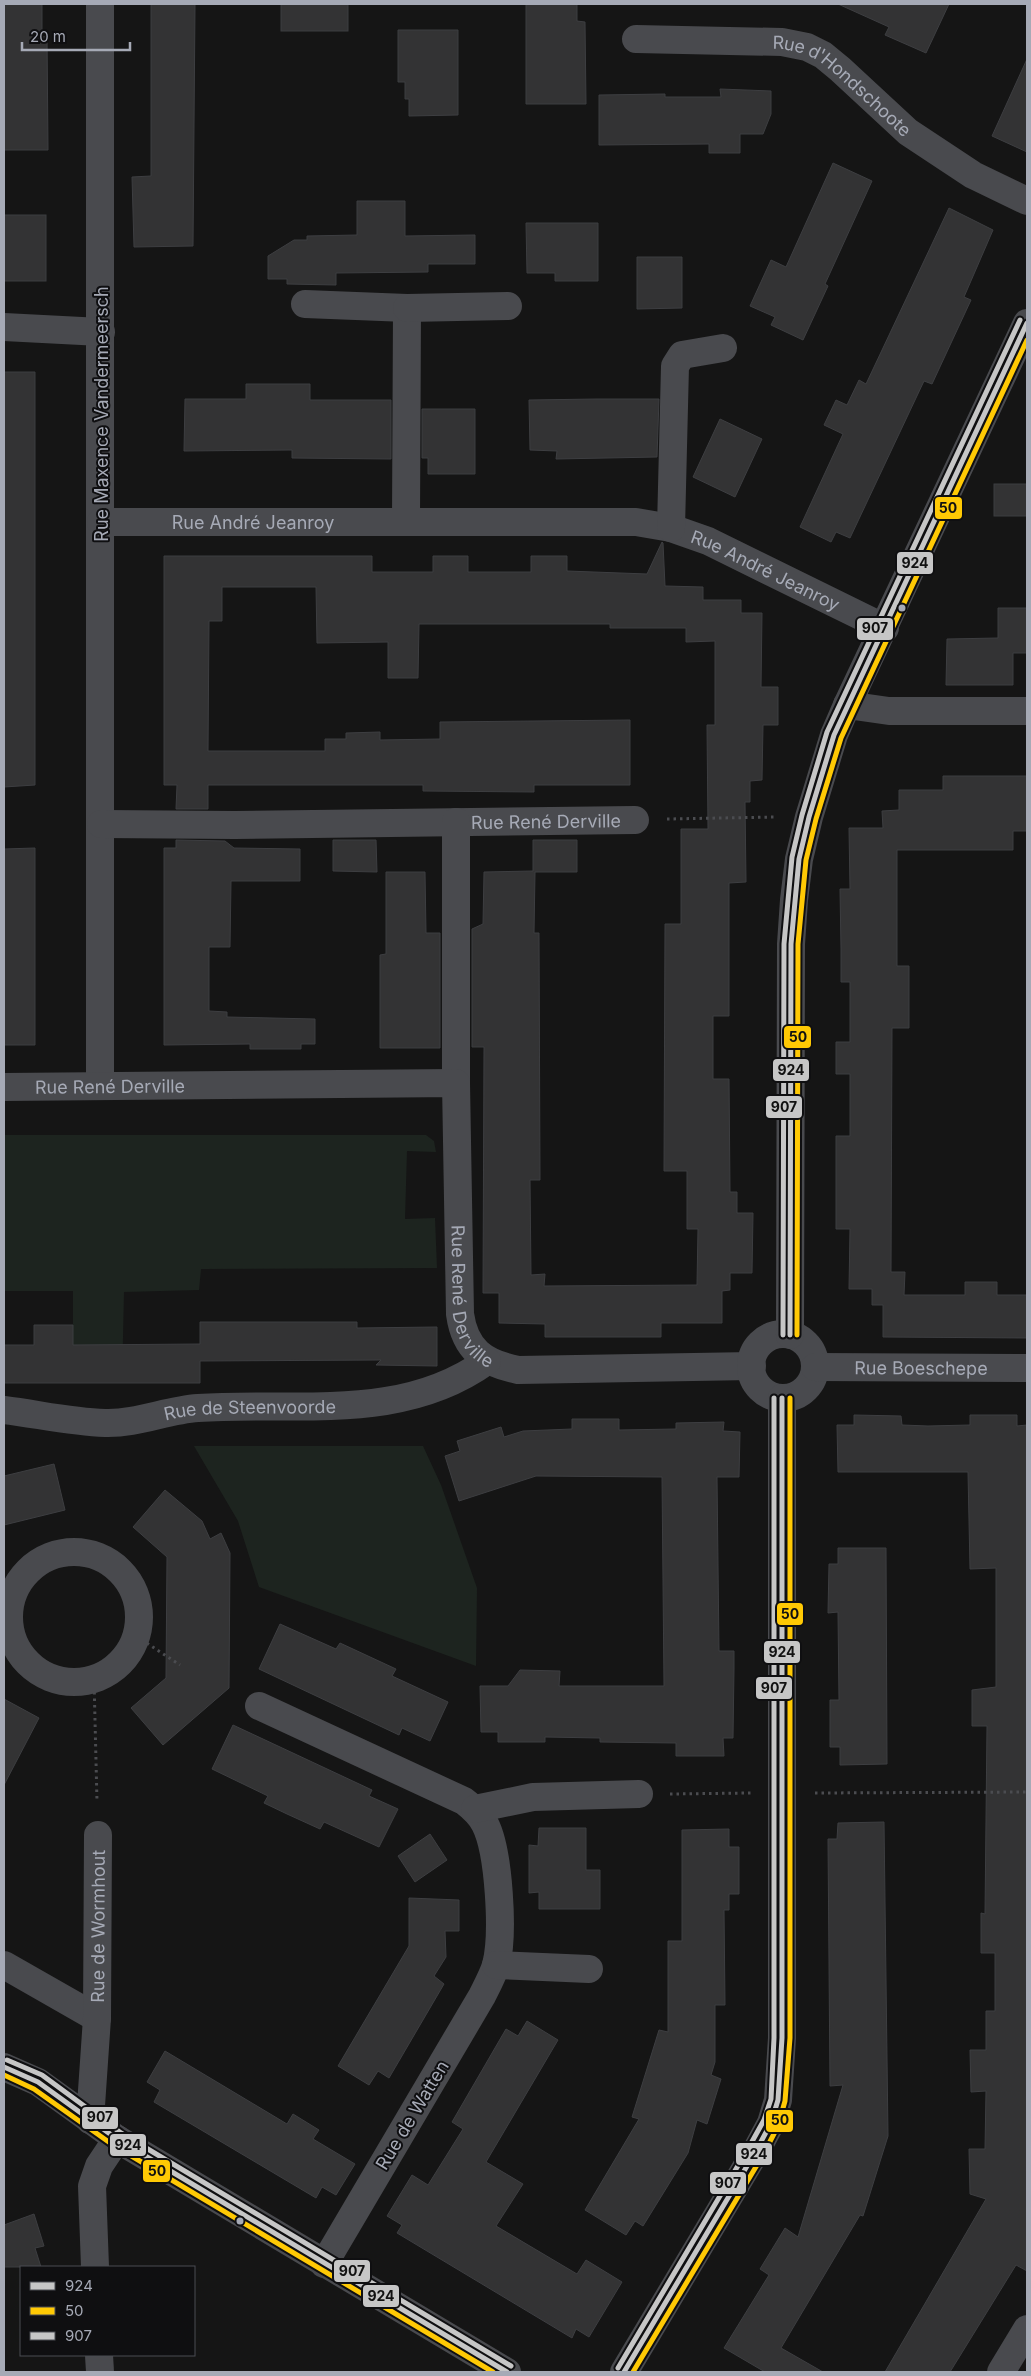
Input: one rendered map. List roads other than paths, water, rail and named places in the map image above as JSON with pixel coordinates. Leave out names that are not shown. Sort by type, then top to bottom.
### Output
[{"type":"street","name":"Rue Maxence Vandermeersch","points":[[100,4],[100,1086]]},
{"type":"street","name":"Rue d'Hondschoote","points":[[636,39],[782,42],[806,47],[829,60],[916,138],[973,175],[1027,201]]},
{"type":"street","points":[[305,304],[407,308],[508,306]]},
{"type":"street","points":[[406,520],[407,308]]},
{"type":"street","points":[[790,1335],[791,944],[799,859],[808,817],[834,735],[847,705],[885,628],[1027,323]]},
{"type":"street","points":[[4,327],[101,332]]},
{"type":"street","name":"Rue André Jeanroy","points":[[671,528],[675,366],[682,355],[723,348]]},
{"type":"street","name":"Rue André Jeanroy","points":[[101,522],[406,520],[636,522],[671,528],[708,541],[885,628]]},
{"type":"street","points":[[847,705],[889,711],[1027,712]]},
{"type":"street","name":"Rue René Derville","points":[[101,824],[235,825],[635,820]]},
{"type":"street","name":"Rue René Derville","points":[[456,822],[456,1084],[460,1314],[462,1327],[468,1338],[487,1361],[518,1370],[752,1366]]},
{"type":"street","name":"Rue René Derville","points":[[4,1087],[456,1084]]},
{"type":"street","points":[[790,1335],[808,1345],[815,1366],[814,1375],[806,1389],[792,1397],[772,1396],[759,1386],[752,1366],[756,1352],[761,1343],[775,1336],[790,1335]]},
{"type":"street","name":"Rue de Steenvoorde","points":[[4,1410],[106,1423],[131,1421],[197,1408],[372,1404],[422,1394],[445,1386],[465,1377],[487,1361]]},
{"type":"street","name":"Rue Boeschepe","points":[[815,1366],[1027,1368]]},
{"type":"street","points":[[624,2372],[756,2151],[771,2123],[778,2100],[782,2038],[782,1398]]},
{"type":"street","points":[[63,1552],[86,1553],[106,1560],[123,1574],[135,1593],[139,1614],[136,1636],[122,1660],[112,1670],[94,1679],[74,1682],[53,1678],[35,1669],[20,1654],[8,1637],[9,1614],[14,1592],[26,1574],[42,1560],[63,1552]]},
{"type":"street","name":"Rue de Watten","points":[[258,1706],[447,1792],[475,1809],[485,1824],[490,1838],[496,1872],[499,1918],[496,1965],[482,1996],[324,2264]]},
{"type":"street","points":[[475,1809],[533,1797],[639,1794]]},
{"type":"street","name":"Rue de Wormhout","points":[[90,2120],[97,2018],[98,1836]]},
{"type":"street","name":"Rue de Wormhout","points":[[4,1965],[97,2018]]},
{"type":"street","points":[[496,1965],[589,1969]]},
{"type":"street","points":[[4,2067],[38,2082],[117,2139],[507,2372]]},
{"type":"street","points":[[95,2266],[92,2186],[99,2166],[117,2139]]},
{"type":"street","points":[[1001,2372],[1027,2329]]},
{"type":"street","points":[[99,2356],[100,2372]]}]
